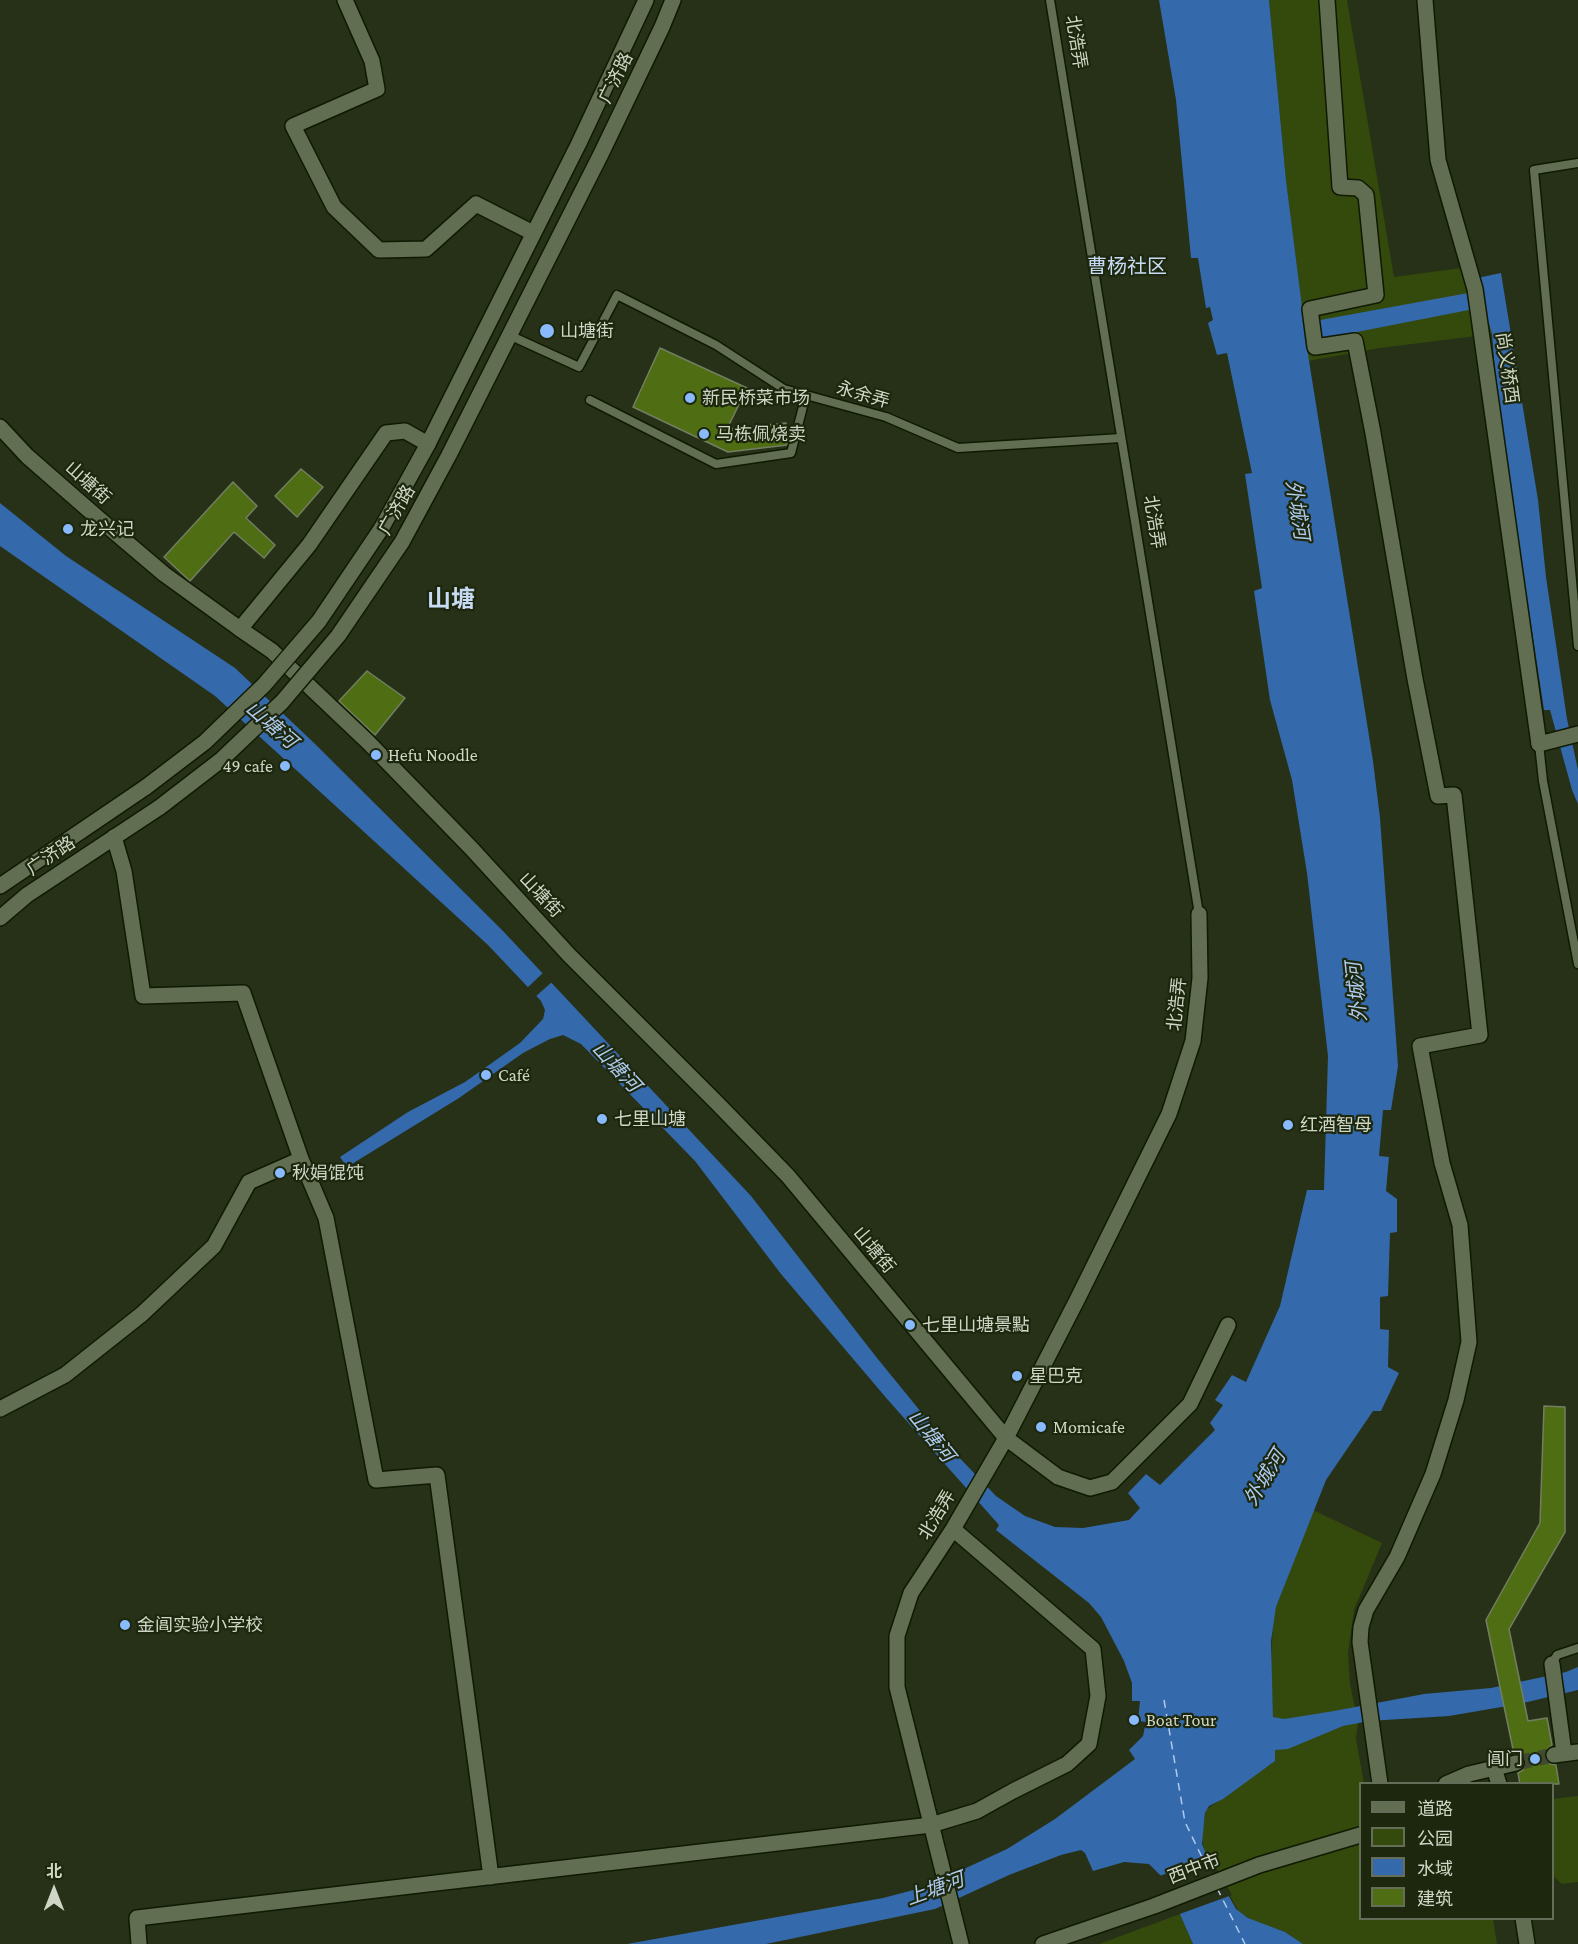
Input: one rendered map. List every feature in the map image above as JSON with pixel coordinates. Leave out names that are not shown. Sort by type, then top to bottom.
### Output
[{"type":"street","points":[[345,0],[372,61],[377,89],[293,126],[334,207],[379,250],[426,249],[476,204],[533,233]]},
{"type":"street","name":"广济路","points":[[0,886],[146,787],[205,742],[264,685],[319,621],[381,529],[428,444],[628,42],[646,0]]},
{"type":"street","name":"广济路","points":[[0,918],[27,895],[160,807],[221,760],[282,702],[355,614],[402,542],[449,455],[601,153],[662,27],[672,0]]},
{"type":"street","points":[[1327,0],[1340,187],[1358,188],[1366,195],[1376,295],[1310,309],[1315,347],[1355,341],[1438,796],[1454,795],[1480,1035],[1420,1046],[1442,1163],[1460,1225],[1469,1342],[1456,1400],[1433,1474],[1397,1557],[1366,1610],[1361,1627],[1360,1642],[1380,1782]]},
{"type":"street","name":"尚义桥西","points":[[1425,0],[1438,160],[1475,288],[1546,742]]},
{"type":"street","name":"山塘街","points":[[0,427],[27,456],[164,574],[272,651],[368,742],[463,840],[569,955],[788,1176],[1006,1438],[1058,1477],[1090,1488],[1112,1482],[1190,1404],[1228,1325]]},
{"type":"street","points":[[240,628],[309,545],[386,433],[405,431],[428,444]]},
{"type":"street","points":[[1546,742],[1577,735]]},
{"type":"street","points":[[114,837],[124,872],[143,996],[243,993],[301,1159],[326,1218],[376,1480],[437,1475],[491,1876]]},
{"type":"street","name":"北浩弄","points":[[961,1944],[958,1924],[897,1687],[897,1635],[911,1593],[953,1528],[1006,1438],[1169,1114],[1193,1041],[1200,978],[1198,914]]},
{"type":"street","points":[[0,1409],[65,1375],[142,1314],[214,1246],[249,1182],[301,1159]]},
{"type":"street","points":[[139,1944],[137,1918],[931,1825],[977,1811],[1067,1764],[1089,1744],[1098,1696],[1093,1649],[953,1528]]},
{"type":"street","points":[[1552,1665],[1565,1753]]},
{"type":"street","points":[[1450,1782],[1464,1775],[1516,1763]]},
{"type":"street","points":[[1494,1768],[1498,1782]]},
{"type":"street","name":"西中市","points":[[1042,1944],[1259,1865],[1359,1835]]},
{"type":"street","points":[[1522,1920],[1527,1944]]},
{"type":"lane","name":"北浩弄","points":[[1050,0],[1198,914]]},
{"type":"lane","points":[[1578,163],[1534,170],[1578,646]]},
{"type":"lane","name":"永余弄","points":[[509,335],[579,367],[617,295],[716,345],[784,389],[886,417],[957,448],[1121,438]]},
{"type":"lane","points":[[590,400],[716,464],[791,453],[806,395]]},
{"type":"lane","points":[[1546,742],[1544,781],[1578,964]]},
{"type":"lane","points":[[1552,1665],[1557,1655],[1578,1648]]},
{"type":"green space","points":[[1269,0],[1347,0],[1394,277],[1469,267],[1477,278],[1492,334],[1380,348],[1308,361],[1286,180]]},
{"type":"green space","points":[[1313,1510],[1382,1543],[1354,1610],[1348,1653],[1350,1684],[1358,1722],[1356,1739],[1364,1782],[1359,1782],[1359,1920],[1493,1920],[1497,1944],[1303,1944],[1285,1932],[1254,1921],[1239,1912],[1204,1850],[1202,1838],[1206,1810],[1275,1761],[1271,1668],[1276,1607]]},
{"type":"green space","points":[[1578,1796],[1578,1882],[1562,1884],[1554,1877],[1554,1799]]},
{"type":"green space","points":[[1180,1914],[1193,1944],[1099,1944]]},
{"type":"water","points":[[1159,0],[1269,0],[1286,180],[1304,323],[1479,291],[1477,278],[1501,273],[1538,500],[1546,577],[1567,719],[1578,770],[1578,804],[1550,710],[1544,710],[1498,409],[1492,334],[1484,307],[1306,342],[1373,761],[1380,818],[1398,1066],[1391,1110],[1383,1110],[1379,1156],[1389,1157],[1386,1191],[1397,1199],[1397,1232],[1390,1233],[1388,1296],[1380,1297],[1380,1329],[1389,1330],[1388,1367],[1399,1373],[1381,1411],[1373,1411],[1326,1480],[1276,1607],[1271,1641],[1273,1717],[1284,1719],[1424,1694],[1491,1688],[1566,1672],[1578,1667],[1578,1690],[1519,1704],[1449,1716],[1369,1721],[1343,1726],[1288,1749],[1275,1750],[1275,1761],[1223,1799],[1209,1806],[1205,1813],[1202,1844],[1236,1909],[1248,1918],[1285,1932],[1303,1944],[1193,1944],[1165,1880],[1149,1864],[1124,1862],[1093,1871],[1085,1853],[1081,1850],[1061,1855],[1009,1875],[935,1909],[766,1944],[627,1944],[883,1898],[925,1887],[1007,1849],[1055,1819],[1135,1759],[1129,1750],[1143,1736],[1146,1722],[1138,1721],[1140,1701],[1132,1701],[1132,1683],[1124,1661],[1101,1617],[1089,1603],[996,1530],[999,1525],[888,1400],[781,1274],[695,1161],[581,1044],[563,1035],[523,1053],[459,1098],[347,1167],[340,1157],[408,1112],[465,1082],[520,1043],[543,1019],[545,1010],[541,1001],[488,945],[215,696],[0,546],[0,503],[66,556],[235,668],[313,742],[503,931],[751,1196],[952,1450],[996,1496],[1025,1516],[1055,1527],[1083,1528],[1129,1520],[1140,1508],[1128,1493],[1146,1474],[1160,1485],[1215,1430],[1210,1423],[1223,1405],[1215,1400],[1232,1375],[1246,1382],[1280,1306],[1307,1190],[1324,1190],[1328,1056],[1307,873],[1292,780],[1270,700],[1254,591],[1262,588],[1245,474],[1252,473],[1227,353],[1217,355],[1208,323],[1213,320],[1210,307],[1206,308],[1198,258],[1191,258],[1176,100]]},
{"type":"pier","points":[[545,971],[553,981],[534,998],[526,989]]},
{"type":"pier","points":[[1210,1857],[1232,1895],[1177,1915],[1162,1882],[1157,1877]]},
{"type":"building","name":"新民桥菜市场","points":[[660,348],[747,388],[727,429],[786,423],[787,445],[728,452],[633,407]]},
{"type":"building","points":[[301,469],[323,487],[297,517],[275,496]]},
{"type":"building","points":[[233,482],[257,506],[246,518],[275,545],[264,558],[234,532],[190,581],[164,557]]},
{"type":"building","points":[[367,671],[405,698],[375,735],[339,701]]},
{"type":"building","points":[[1544,1406],[1565,1407],[1565,1532],[1509,1629],[1528,1721],[1547,1718],[1552,1745],[1545,1751],[1544,1757],[1550,1764],[1556,1765],[1559,1784],[1520,1782],[1518,1773],[1523,1770],[1526,1761],[1523,1756],[1514,1754],[1486,1620],[1540,1523]]},
{"type":"ferry route","points":[[1164,1700],[1185,1822],[1211,1876]]},
{"type":"ferry route","points":[[1217,1888],[1245,1944]]},
{"type":"tunnel","points":[[1516,1763],[1554,1755]]},
{"type":"place","name":"山塘街","points":[[547,331]]},
{"type":"place","name":"新民桥菜市场","points":[[690,398]]},
{"type":"place","name":"马栋佩烧卖","points":[[704,434]]},
{"type":"place","name":"龙兴记","points":[[68,529]]},
{"type":"place","name":"Hefu Noodle","points":[[376,755]]},
{"type":"place","name":"49 cafe","points":[[285,766]]},
{"type":"place","name":"Café","points":[[486,1075]]},
{"type":"place","name":"七里山塘","points":[[602,1119]]},
{"type":"place","name":"红酒智母","points":[[1288,1125]]},
{"type":"place","name":"秋娟馄饨","points":[[280,1173]]},
{"type":"place","name":"七里山塘景點","points":[[910,1325]]},
{"type":"place","name":"星巴克","points":[[1017,1376]]},
{"type":"place","name":"Momicafe","points":[[1041,1427]]},
{"type":"place","name":"金阊实验小学校","points":[[125,1625]]},
{"type":"place","name":"Boat Tour","points":[[1134,1720]]},
{"type":"place","name":"阊门","points":[[1535,1759]]},
{"type":"district","name":"曹杨社区","points":[[1127,267]]},
{"type":"district","name":"山塘","points":[[451,600]]},
{"type":"water label","name":"外城河","points":[[1297,510]]},
{"type":"water label","name":"山塘河","points":[[271,725]]},
{"type":"water label","name":"外城河","points":[[1357,992]]},
{"type":"water label","name":"山塘河","points":[[616,1067]]},
{"type":"water label","name":"山塘河","points":[[931,1436]]},
{"type":"water label","name":"外城河","points":[[1265,1478]]},
{"type":"water label","name":"上塘河","points":[[935,1889]]}]
